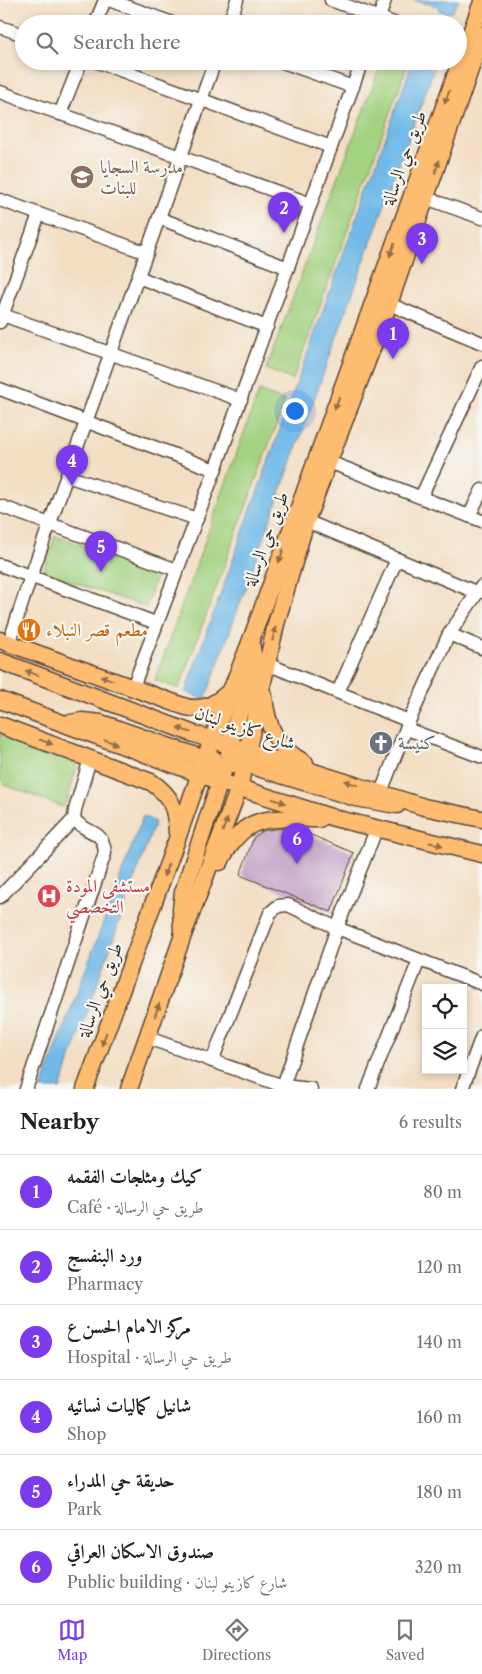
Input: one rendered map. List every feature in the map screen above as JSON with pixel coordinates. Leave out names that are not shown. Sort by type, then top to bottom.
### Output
[{"type":"main road","name":"طريق حي الرسالة","points":[[467,36],[482,2]]},
{"type":"main road","name":"طريق حي الرسالة","points":[[129,1089],[183,936],[239,788],[232,758],[266,671],[276,624],[306,521],[389,304],[482,35]]},
{"type":"main road","name":"طريق حي الرسالة","points":[[85,1089],[178,839],[212,739],[251,640],[454,70]]},
{"type":"main road","points":[[183,936],[181,918],[183,892],[221,782],[232,758],[236,723],[253,677],[254,655],[251,640]]},
{"type":"main road","points":[[4,641],[180,705],[198,708],[214,704],[232,689]]},
{"type":"main road","name":"شارع كازينو لبنان","points":[[0,662],[212,739]]},
{"type":"main road","points":[[266,671],[267,715],[276,738],[294,756],[324,775]]},
{"type":"main road","points":[[0,700],[239,788],[376,830],[482,854]]},
{"type":"main road","points":[[63,724],[82,721],[101,723],[205,758],[232,758],[356,798],[387,804],[424,807]]},
{"type":"main road","points":[[0,725],[151,782],[164,791],[174,810],[178,839]]},
{"type":"main road","points":[[212,739],[218,747],[232,758]]},
{"type":"main road","points":[[200,774],[232,758]]},
{"type":"main road","name":"شارع كازينو لبنان","points":[[232,758],[324,775],[424,807],[482,820]]},
{"type":"main road","points":[[200,890],[235,838],[253,823],[279,818],[334,818]]},
{"type":"street","points":[[99,15],[105,0]]},
{"type":"street","points":[[109,0],[150,15]]},
{"type":"street","points":[[232,15],[237,0]]},
{"type":"street","points":[[331,0],[365,15]]},
{"type":"street","points":[[380,15],[385,0]]},
{"type":"street","points":[[0,27],[15,32]]},
{"type":"street","points":[[60,114],[77,70]]},
{"type":"street","points":[[119,70],[331,147]]},
{"type":"street","points":[[4,641],[50,525],[212,70]]},
{"type":"street","points":[[305,70],[352,87]]},
{"type":"street","points":[[133,688],[241,400],[359,70]]},
{"type":"street","points":[[0,92],[311,204]]},
{"type":"street","points":[[426,198],[482,218]]},
{"type":"street","points":[[0,200],[147,253]]},
{"type":"street","points":[[39,214],[1,318],[241,400]]},
{"type":"street","points":[[159,218],[288,268]]},
{"type":"street","points":[[138,277],[267,327]]},
{"type":"street","points":[[389,304],[482,342]]},
{"type":"street","points":[[421,497],[482,366]]},
{"type":"street","points":[[0,389],[215,470]]},
{"type":"street","points":[[329,462],[482,521]]},
{"type":"street","points":[[67,476],[197,519]]},
{"type":"street","points":[[469,516],[482,490]]},
{"type":"street","points":[[0,506],[177,570]]},
{"type":"street","points":[[306,521],[397,559],[480,590],[449,634],[408,725],[381,792]]},
{"type":"street","points":[[338,692],[397,559]]},
{"type":"street","points":[[0,565],[156,623]]},
{"type":"street","points":[[449,634],[482,648]]},
{"type":"street","points":[[266,671],[338,692],[482,757]]},
{"type":"street","points":[[0,898],[74,819],[90,759]]},
{"type":"street","points":[[26,1089],[106,853],[101,837],[80,826],[74,819]]},
{"type":"street","points":[[284,1086],[337,928],[376,830]]},
{"type":"street","points":[[212,1061],[272,910],[278,906],[288,905],[337,928],[482,984]]},
{"type":"street","points":[[368,1089],[418,960]]},
{"type":"street","points":[[462,1089],[482,1036]]},
{"type":"street","points":[[148,1038],[284,1086],[311,1089]]},
{"type":"green space","points":[[379,70],[406,70],[293,380],[266,369]]},
{"type":"green space","points":[[259,391],[285,401],[179,689],[155,680]]},
{"type":"green space","points":[[55,536],[158,571],[146,607],[43,572]]},
{"type":"green space","points":[[0,734],[76,764],[77,767],[67,801],[63,807],[5,785],[0,779]]},
{"type":"water","points":[[413,0],[459,0],[452,12],[445,13],[439,10],[437,6]]},
{"type":"water","points":[[410,70],[434,70],[205,700],[185,692]]},
{"type":"water","points":[[143,816],[155,822],[60,1089],[41,1089]]},
{"type":"building","points":[[297,829],[354,853],[331,912],[240,875],[254,837],[263,831]]},
{"type":"place","name":"مدرسة السجايا للبنات","points":[[82,177]]},
{"type":"place","name":"ورد البنفسج","points":[[284,233]]},
{"type":"place","name":"مركز الامام الحسن ع","points":[[422,264]]},
{"type":"place","name":"كيك ومثلجات الفقمه","points":[[393,359]]},
{"type":"place","name":"شانيل كماليات نسائيه","points":[[72,486]]},
{"type":"place","name":"حديقة حي المدراء","points":[[101,572]]},
{"type":"place","name":"مطعم قصر النبلاء","points":[[29,630]]},
{"type":"place","name":"كنيسة","points":[[381,743]]},
{"type":"place","name":"صندوق الاسكان العراقي","points":[[297,864]]},
{"type":"place","name":"مستشفى المودة التخصصي","points":[[49,896]]}]
